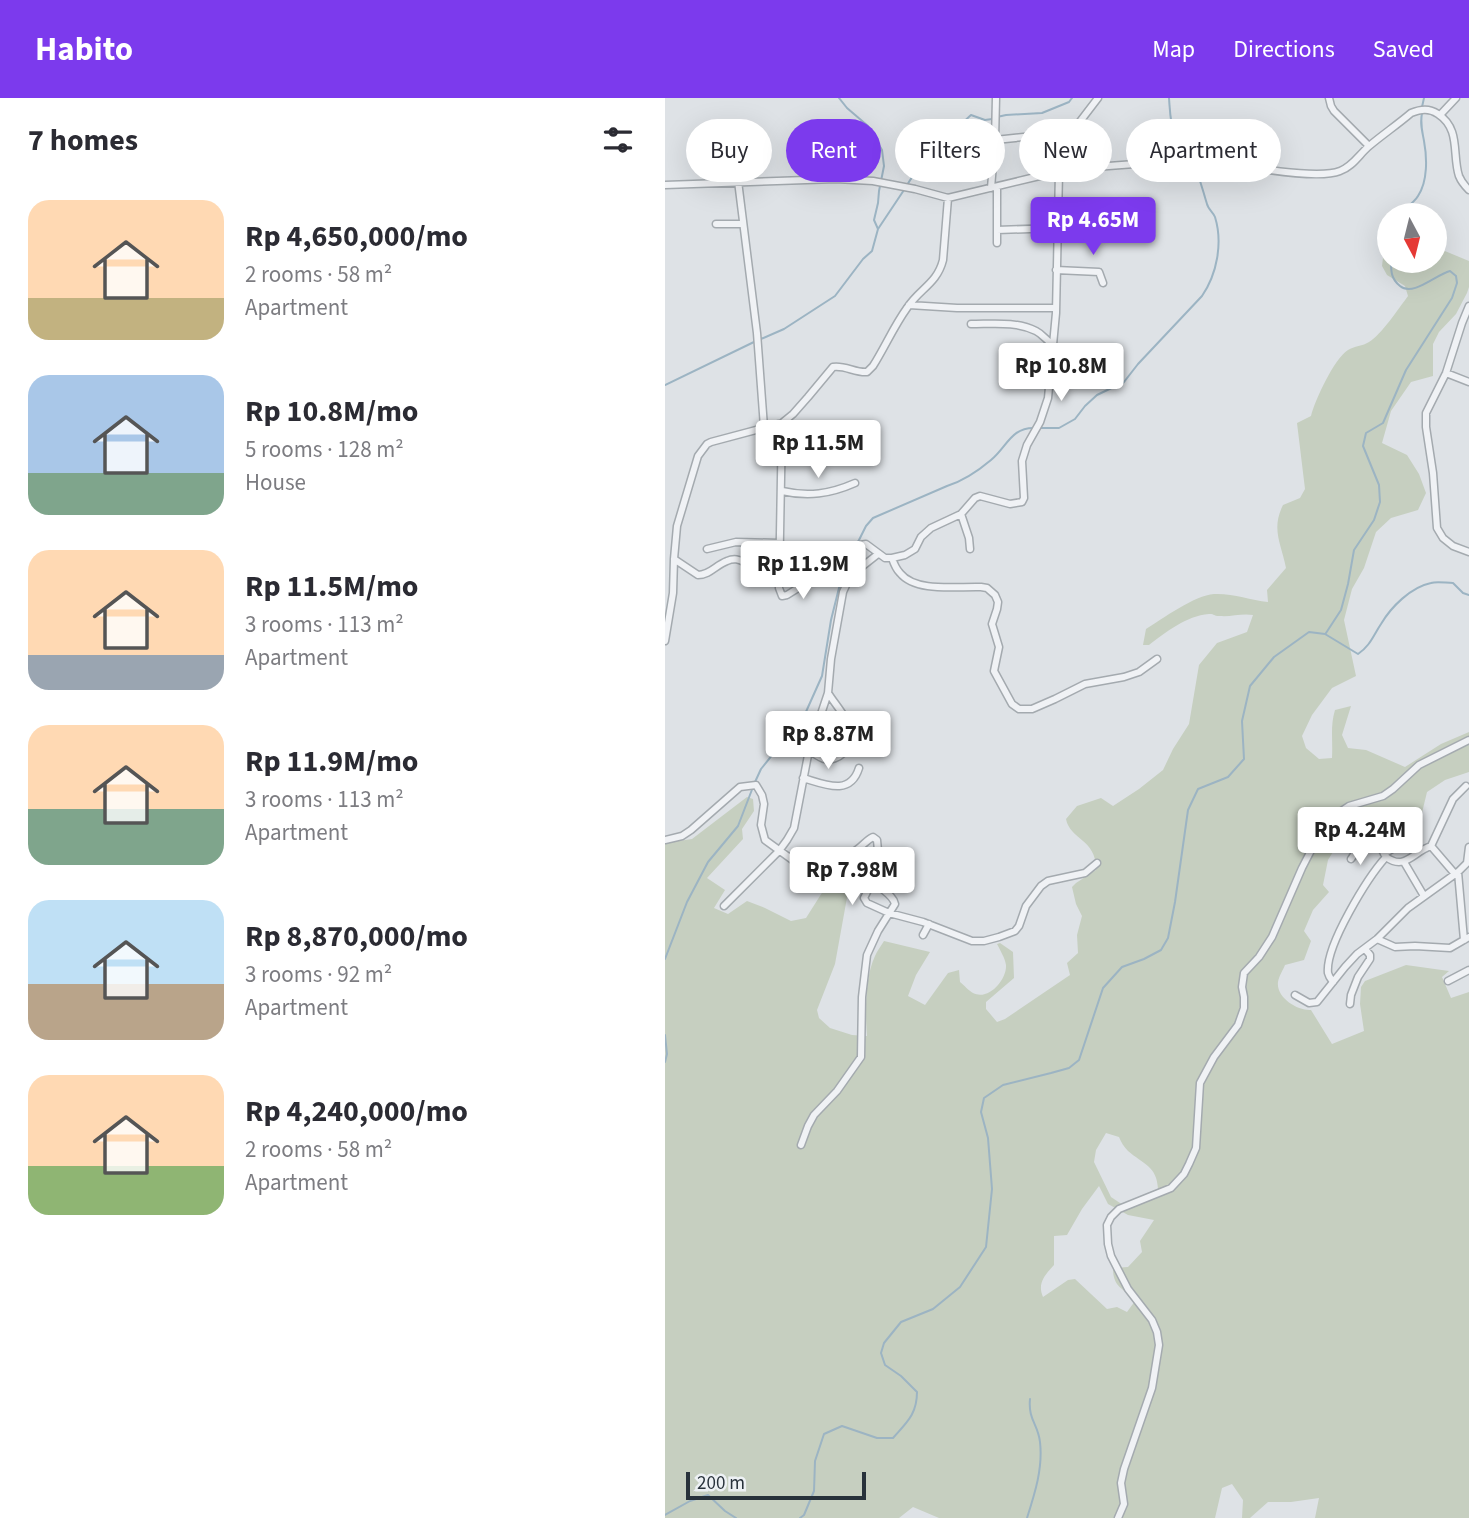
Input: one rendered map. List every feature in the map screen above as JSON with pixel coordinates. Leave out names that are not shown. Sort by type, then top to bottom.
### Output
[{"type":"street","points":[[995,119],[996,98]]},
{"type":"street","points":[[1082,119],[1098,98]]},
{"type":"street","points":[[1329,98],[1334,111],[1369,146]]},
{"type":"street","points":[[1440,115],[1456,98]]},
{"type":"street","points":[[1112,166],[1173,158],[1184,151],[1258,168],[1310,175],[1342,171],[1411,113],[1428,110],[1440,115],[1450,126],[1460,177],[1469,190]]},
{"type":"street","points":[[772,180],[873,181],[948,198],[1019,182]]},
{"type":"street","points":[[665,185],[720,182]]},
{"type":"street","points":[[738,182],[759,347],[764,427]]},
{"type":"street","points":[[994,182],[997,243]]},
{"type":"street","points":[[782,423],[779,587],[782,596],[831,570],[857,545],[866,544],[885,558],[910,553],[931,528],[961,514],[980,496],[1010,504],[1023,502],[1023,461],[1027,445],[1040,422],[1048,398],[1054,345],[1059,182]]},
{"type":"street","points":[[665,641],[673,593],[677,526],[701,451],[711,442],[782,423],[793,414],[832,367],[867,372],[873,366],[909,304],[935,279],[941,269],[948,198]]},
{"type":"street","points":[[716,224],[742,224]]},
{"type":"street","points":[[997,230],[1058,228]]},
{"type":"street","points":[[1056,270],[1099,272],[1103,283]]},
{"type":"street","points":[[909,304],[957,308],[1056,308]]},
{"type":"street","points":[[1469,306],[1467,319],[1446,373],[1426,413],[1436,523],[1448,542],[1469,552]]},
{"type":"street","points":[[971,324],[1021,326],[1037,332],[1054,345]]},
{"type":"street","points":[[1446,373],[1469,382]]},
{"type":"street","points":[[782,441],[805,443],[832,458],[845,456]]},
{"type":"street","points":[[782,491],[800,495],[823,494],[855,483]]},
{"type":"street","points":[[961,514],[970,549]]},
{"type":"street","points":[[707,549],[736,542],[779,543]]},
{"type":"street","points":[[724,906],[779,851],[794,828],[809,750],[828,694],[831,659],[843,592],[854,573],[878,554]]},
{"type":"street","points":[[892,558],[898,572],[918,584],[934,587],[981,587],[988,588],[995,595],[998,603],[992,624],[999,647],[994,671],[1012,704],[1019,709],[1032,709],[1086,684],[1139,673],[1157,659]]},
{"type":"street","points":[[674,559],[698,575],[710,572],[726,561],[738,559],[755,566],[779,565],[811,580]]},
{"type":"street","points":[[809,750],[825,760],[832,759],[842,754],[851,744],[853,736],[850,727],[828,694]]},
{"type":"street","points":[[1118,1518],[1124,1504],[1121,1483],[1123,1469],[1152,1388],[1159,1345],[1152,1320],[1128,1289],[1111,1256],[1107,1226],[1111,1217],[1119,1209],[1171,1188],[1184,1174],[1196,1148],[1200,1083],[1238,1025],[1244,1008],[1244,973],[1272,937],[1319,835],[1349,806],[1383,796],[1419,765],[1469,740]]},
{"type":"street","points":[[803,778],[839,787],[851,782],[859,768]]},
{"type":"street","points":[[665,840],[682,836],[740,787],[753,785],[762,795],[764,804],[761,825],[765,840],[779,851],[805,869],[816,869],[859,848],[873,837],[877,839],[878,845],[873,880],[865,901],[889,913],[929,924],[972,941],[999,937],[1015,930],[1026,906],[1041,886],[1048,881],[1085,873],[1097,863]]},
{"type":"street","points":[[1351,859],[1367,839],[1376,841],[1393,863],[1404,862],[1420,850],[1431,846],[1454,799],[1466,786]]},
{"type":"street","points":[[1333,982],[1328,970],[1330,957],[1350,911],[1385,856],[1404,842]]},
{"type":"street","points":[[1377,939],[1395,947],[1450,948],[1466,938],[1457,873],[1431,846]]},
{"type":"street","points":[[1295,995],[1313,1004],[1317,1002],[1345,967],[1398,917],[1468,864],[1469,847]]},
{"type":"street","points":[[1404,862],[1425,896]]},
{"type":"street","points":[[801,1144],[814,1115],[837,1091],[861,1057],[862,997],[867,954],[895,904],[873,880]]},
{"type":"street","points":[[923,935],[929,924]]},
{"type":"street","points":[[1350,1004],[1358,977],[1370,959],[1365,948]]},
{"type":"street","points":[[1448,981],[1469,970]]},
{"type":"green space","points":[[1447,252],[1469,261],[1467,293],[1456,314],[1439,332],[1433,344],[1433,376],[1411,382],[1391,411],[1382,443],[1407,455],[1419,474],[1426,493],[1418,510],[1391,518],[1376,532],[1364,568],[1352,589],[1344,620],[1356,676],[1332,688],[1312,715],[1302,736],[1306,748],[1319,759],[1332,758],[1335,710],[1351,706],[1342,735],[1348,748],[1366,750],[1405,767],[1441,744],[1469,732],[1469,772],[1445,780],[1427,792],[1420,821],[1344,834],[1328,860],[1323,885],[1329,892],[1313,910],[1304,931],[1311,941],[1304,960],[1285,965],[1278,988],[1289,1002],[1311,1010],[1332,1044],[1364,1031],[1360,1004],[1361,987],[1365,981],[1406,965],[1449,971],[1442,977],[1451,998],[1469,992],[1469,1518],[1315,1518],[1319,1498],[1268,1502],[1250,1518],[1242,1518],[1243,1500],[1232,1484],[1222,1488],[1215,1518],[939,1518],[913,1507],[899,1518],[665,1518],[665,843],[692,839],[747,797],[753,799],[754,811],[742,829],[743,839],[707,878],[725,890],[714,908],[728,914],[747,901],[791,921],[806,918],[825,888],[840,876],[850,881],[835,964],[817,1010],[819,1018],[830,1028],[852,1035],[867,1036],[869,974],[884,941],[930,952],[916,975],[908,996],[925,1005],[948,973],[959,970],[960,982],[971,992],[979,995],[991,991],[1006,971],[1005,960],[997,944],[1000,943],[1013,952],[1014,978],[986,1002],[986,1009],[997,1022],[1070,975],[1067,963],[1078,953],[1077,935],[1082,916],[1072,887],[1096,870],[1092,852],[1068,826],[1066,819],[1077,806],[1101,798],[1113,806],[1163,770],[1189,724],[1199,665],[1217,643],[1247,632],[1253,615],[1201,615],[1177,625],[1149,645],[1143,645],[1146,629],[1206,595],[1227,595],[1268,602],[1267,590],[1286,568],[1277,529],[1279,514],[1283,505],[1300,498],[1305,489],[1297,423],[1311,416],[1326,380],[1343,355],[1350,349],[1374,339],[1408,296],[1405,286],[1386,273],[1447,273]],"holes":[[[1106,1133],[1119,1137],[1128,1151],[1152,1170],[1158,1189],[1123,1205],[1111,1197],[1094,1162],[1096,1150]],[[1099,1186],[1108,1204],[1128,1215],[1154,1220],[1140,1241],[1142,1252],[1128,1267],[1113,1268],[1117,1284],[1135,1301],[1127,1312],[1117,1307],[1107,1309],[1075,1279],[1068,1280],[1043,1297],[1043,1280],[1054,1265],[1054,1236],[1067,1235]]]},
{"type":"waterway","points":[[839,98],[868,126],[882,150],[884,166],[874,220],[878,229]]},
{"type":"waterway","points":[[997,117],[1042,113],[1069,102],[1072,98]]},
{"type":"waterway","points":[[1041,428],[1059,428],[1075,419],[1097,395],[1124,382],[1202,296],[1215,268],[1218,248],[1215,217],[1208,206],[1196,169],[1175,136],[1169,98]]},
{"type":"waterway","points":[[1422,107],[1424,98]]},
{"type":"waterway","points":[[1412,203],[1421,190],[1425,176],[1422,113]]},
{"type":"waterway","points":[[967,119],[971,115],[982,119]]},
{"type":"waterway","points":[[761,339],[784,329],[835,296],[872,251],[878,229],[904,190]]},
{"type":"waterway","points":[[1326,633],[1341,610],[1354,550],[1374,520],[1380,502],[1379,485],[1363,446],[1366,433],[1383,423],[1406,370],[1452,298],[1457,283],[1456,276],[1450,271],[1447,272]]},
{"type":"waterway","points":[[1392,273],[1400,286],[1411,289],[1444,273]]},
{"type":"waterway","points":[[665,385],[756,341]]},
{"type":"waterway","points":[[858,542],[873,518],[976,472],[997,455],[1015,434],[1035,428]]},
{"type":"waterway","points":[[755,782],[761,769],[805,714],[822,676],[831,620],[842,576],[854,550]]},
{"type":"waterway","points":[[800,1518],[804,1515],[814,1491],[815,1461],[824,1434],[842,1426],[877,1438],[893,1438],[913,1412],[917,1392],[885,1365],[881,1353],[884,1343],[901,1322],[933,1309],[960,1287],[986,1247],[992,1189],[988,1138],[981,1112],[984,1098],[1003,1085],[1069,1068],[1079,1060],[1103,988],[1122,967],[1161,950],[1168,938],[1175,902],[1188,810],[1198,789],[1228,777],[1244,759],[1242,721],[1250,686],[1274,657],[1309,632],[1325,634],[1358,654],[1390,611],[1416,589],[1433,582],[1453,583],[1469,595]]},
{"type":"waterway","points":[[665,959],[687,902],[708,862],[738,826],[753,787]]},
{"type":"waterway","points":[[665,1035],[665,1062]]},
{"type":"waterway","points":[[1027,1518],[1038,1480],[1041,1452],[1039,1436],[1030,1412],[1030,1399]]},
{"type":"waterway","points":[[665,1515],[690,1501],[708,1495],[736,1518]]}]
